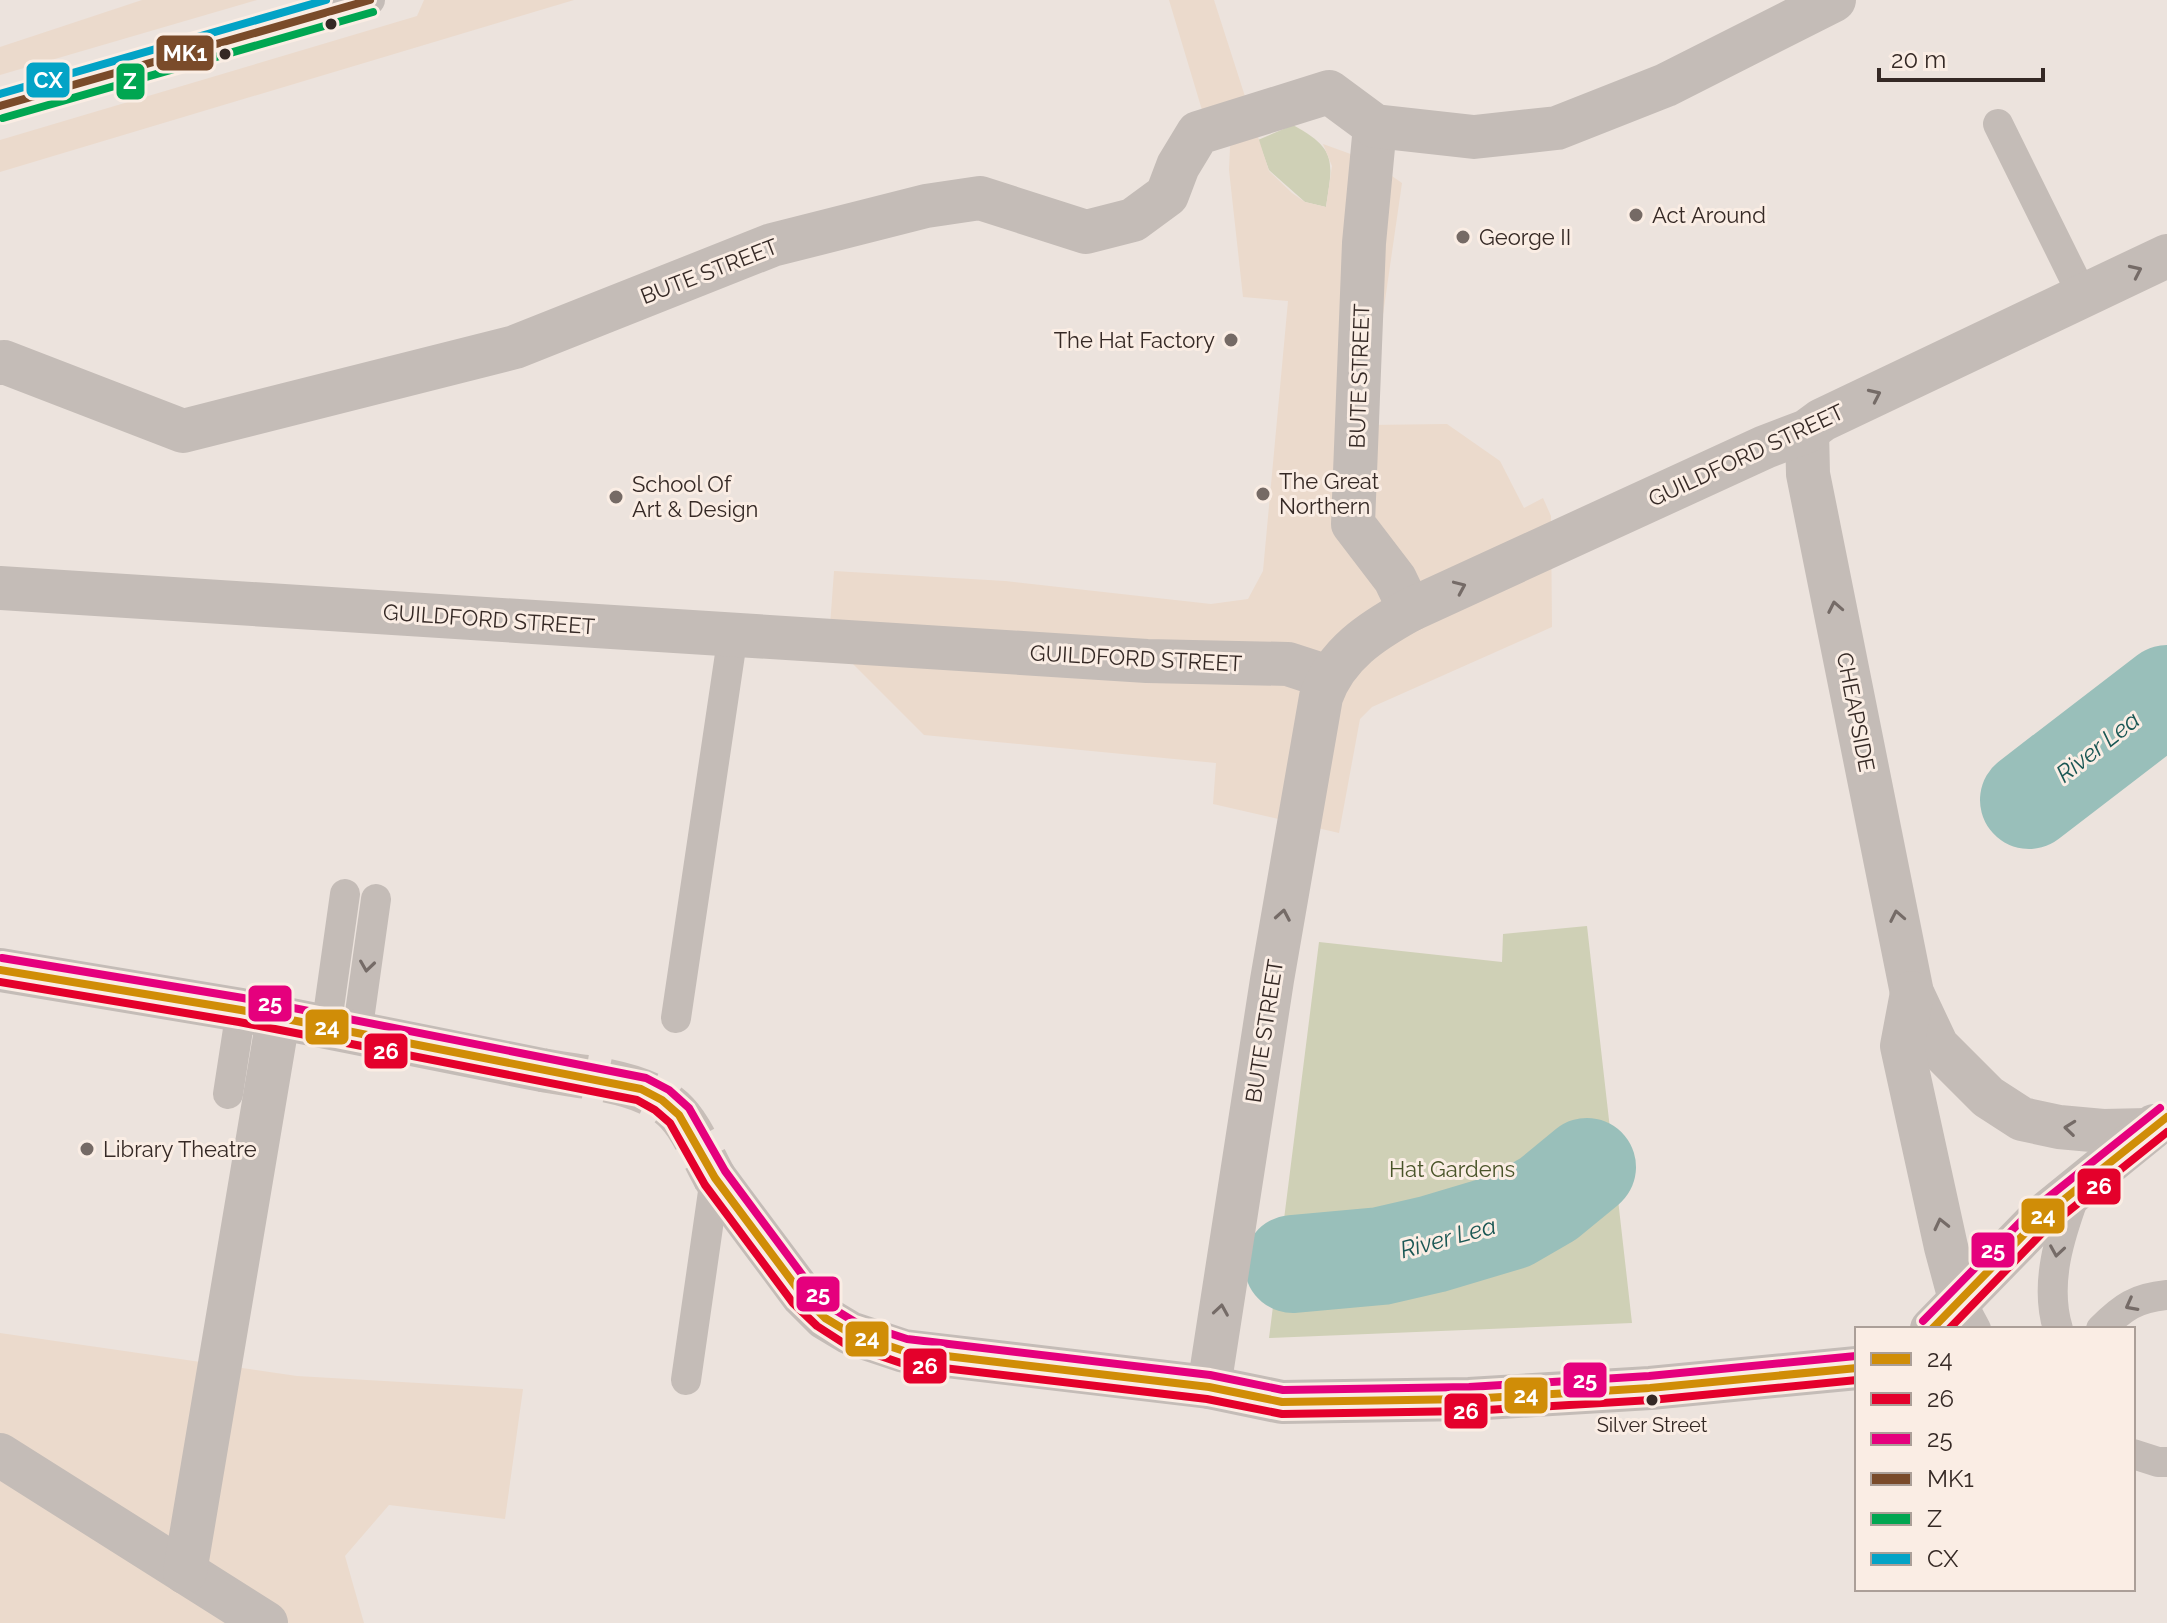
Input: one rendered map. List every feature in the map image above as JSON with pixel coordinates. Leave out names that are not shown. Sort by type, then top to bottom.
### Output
[{"type":"street","points":[[1375,126],[1474,137],[1557,128],[1666,85],[1834,0]]},
{"type":"street","name":"BUTE STREET","points":[[0,363],[183,431],[515,347],[772,245],[926,206],[980,198],[1086,232],[1133,220],[1167,195],[1178,166],[1198,133],[1329,92],[1375,126],[1364,243],[1353,524],[1395,579],[1410,610]]},
{"type":"street","name":"GUILDFORD STREET","points":[[0,588],[1147,661],[1288,664],[1328,677],[1352,648],[1371,632],[1410,610],[1765,447],[1807,431],[1822,420],[2167,256]]},
{"type":"street","name":"CHEAPSIDE","points":[[1807,431],[1808,474],[1912,993]]},
{"type":"street","name":"BUTE STREET","points":[[1209,1387],[1272,980],[1321,697],[1328,677]]},
{"type":"street","points":[[0,970],[259,1015],[542,1070]]},
{"type":"street","points":[[1912,993],[1937,1046],[1988,1097],[2022,1119],[2074,1128],[2158,1123]]},
{"type":"street","points":[[1912,993],[1902,1046],[1939,1217],[1956,1319]]},
{"type":"street","points":[[185,1572],[259,1015]]},
{"type":"street","points":[[1956,1319],[2037,1221],[2158,1123]]},
{"type":"street","points":[[715,1178],[803,1296],[825,1318],[850,1333],[904,1351],[1209,1387],[1282,1402],[1469,1399],[1650,1388],[1855,1368]]},
{"type":"street","points":[[0,1455],[266,1623]]},
{"type":"lane","points":[[0,106],[370,0]]},
{"type":"lane","points":[[1998,124],[2083,296]]},
{"type":"lane","points":[[676,1018],[753,636]]},
{"type":"lane","points":[[342,1032],[345,894]]},
{"type":"lane","points":[[342,1032],[376,899]]},
{"type":"lane","points":[[228,1094],[259,1015]]},
{"type":"lane","points":[[686,1380],[715,1178]]},
{"type":"lane","points":[[2057,1327],[2054,1275],[2058,1242],[2078,1187]]},
{"type":"lane","points":[[2103,1327],[2121,1309],[2145,1297],[2167,1295]]},
{"type":"lane","points":[[2135,1455],[2167,1462]]},
{"type":"green space","points":[[1293,125],[1318,141],[1329,158],[1326,207],[1305,202],[1269,170],[1258,140]]},
{"type":"green space","name":"Hat Gardens","points":[[1587,926],[1632,1323],[1269,1338],[1319,942],[1502,962],[1503,934]]},
{"type":"shaded area","points":[[142,0],[257,0],[0,75],[0,47]]},
{"type":"shaded area","points":[[424,0],[574,0],[0,172],[0,140],[417,16]]},
{"type":"shaded area","points":[[1169,0],[1214,0],[1269,171],[1292,193],[1305,202],[1326,207],[1332,166],[1323,144],[1370,161],[1402,183],[1367,425],[1447,424],[1500,461],[1524,508],[1543,498],[1551,516],[1552,627],[1372,707],[1360,719],[1339,833],[1213,804],[1216,763],[924,735],[829,640],[834,571],[1005,581],[1211,604],[1248,599],[1263,571],[1288,301],[1243,297],[1229,170],[1231,125],[1214,150]]},
{"type":"shaded area","points":[[0,1333],[297,1376],[523,1389],[505,1519],[389,1505],[345,1556],[364,1623],[0,1623]]},
{"type":"waterway","name":"River Lea","points":[[2029,800],[2167,694]]},
{"type":"waterway","name":"River Lea","points":[[1293,1264],[1381,1256],[1510,1221],[1548,1199],[1587,1167]]},
{"type":"tunnel","points":[[542,1070],[614,1082],[649,1093],[664,1102],[688,1127],[715,1178]]},
{"type":"transit line","name":"CX","points":[[0,94],[326,0]]},
{"type":"transit line","name":"MK1","points":[[0,106],[370,0]]},
{"type":"transit line","name":"Z","points":[[3,118],[373,12]]},
{"type":"transit line","name":"25","points":[[2,958],[243,998],[646,1078],[669,1090],[689,1108],[725,1171],[812,1288],[832,1308],[855,1322],[907,1339],[1210,1375],[1283,1390],[1469,1387],[1649,1376],[1855,1356]]},
{"type":"transit line","name":"24","points":[[0,970],[241,1010],[641,1089],[662,1100],[679,1115],[715,1178],[803,1296],[825,1318],[850,1333],[904,1351],[1209,1387],[1282,1402],[1469,1399],[1650,1388],[1855,1368]]},
{"type":"transit line","name":"26","points":[[0,982],[239,1022],[637,1100],[670,1123],[705,1185],[793,1303],[817,1326],[845,1344],[901,1363],[1207,1399],[1282,1414],[1470,1411],[1651,1400],[1855,1380]]},
{"type":"transit line","name":"25","points":[[1923,1321],[2030,1212],[2160,1108]]},
{"type":"transit line","name":"24","points":[[1934,1327],[2037,1221],[2167,1117]]},
{"type":"transit line","name":"26","points":[[1951,1327],[2045,1230],[2167,1132]]},
{"type":"place","name":"Act Around","points":[[1636,215]]},
{"type":"place","name":"George II","points":[[1463,237]]},
{"type":"place","name":"The Hat Factory","points":[[1231,340]]},
{"type":"place","name":"The Great Northern","points":[[1263,494]]},
{"type":"place","name":"School Of Art & Design","points":[[616,497]]},
{"type":"place","name":"Library Theatre","points":[[87,1149]]},
{"type":"place","name":"Silver Street","points":[[1652,1400]]}]
